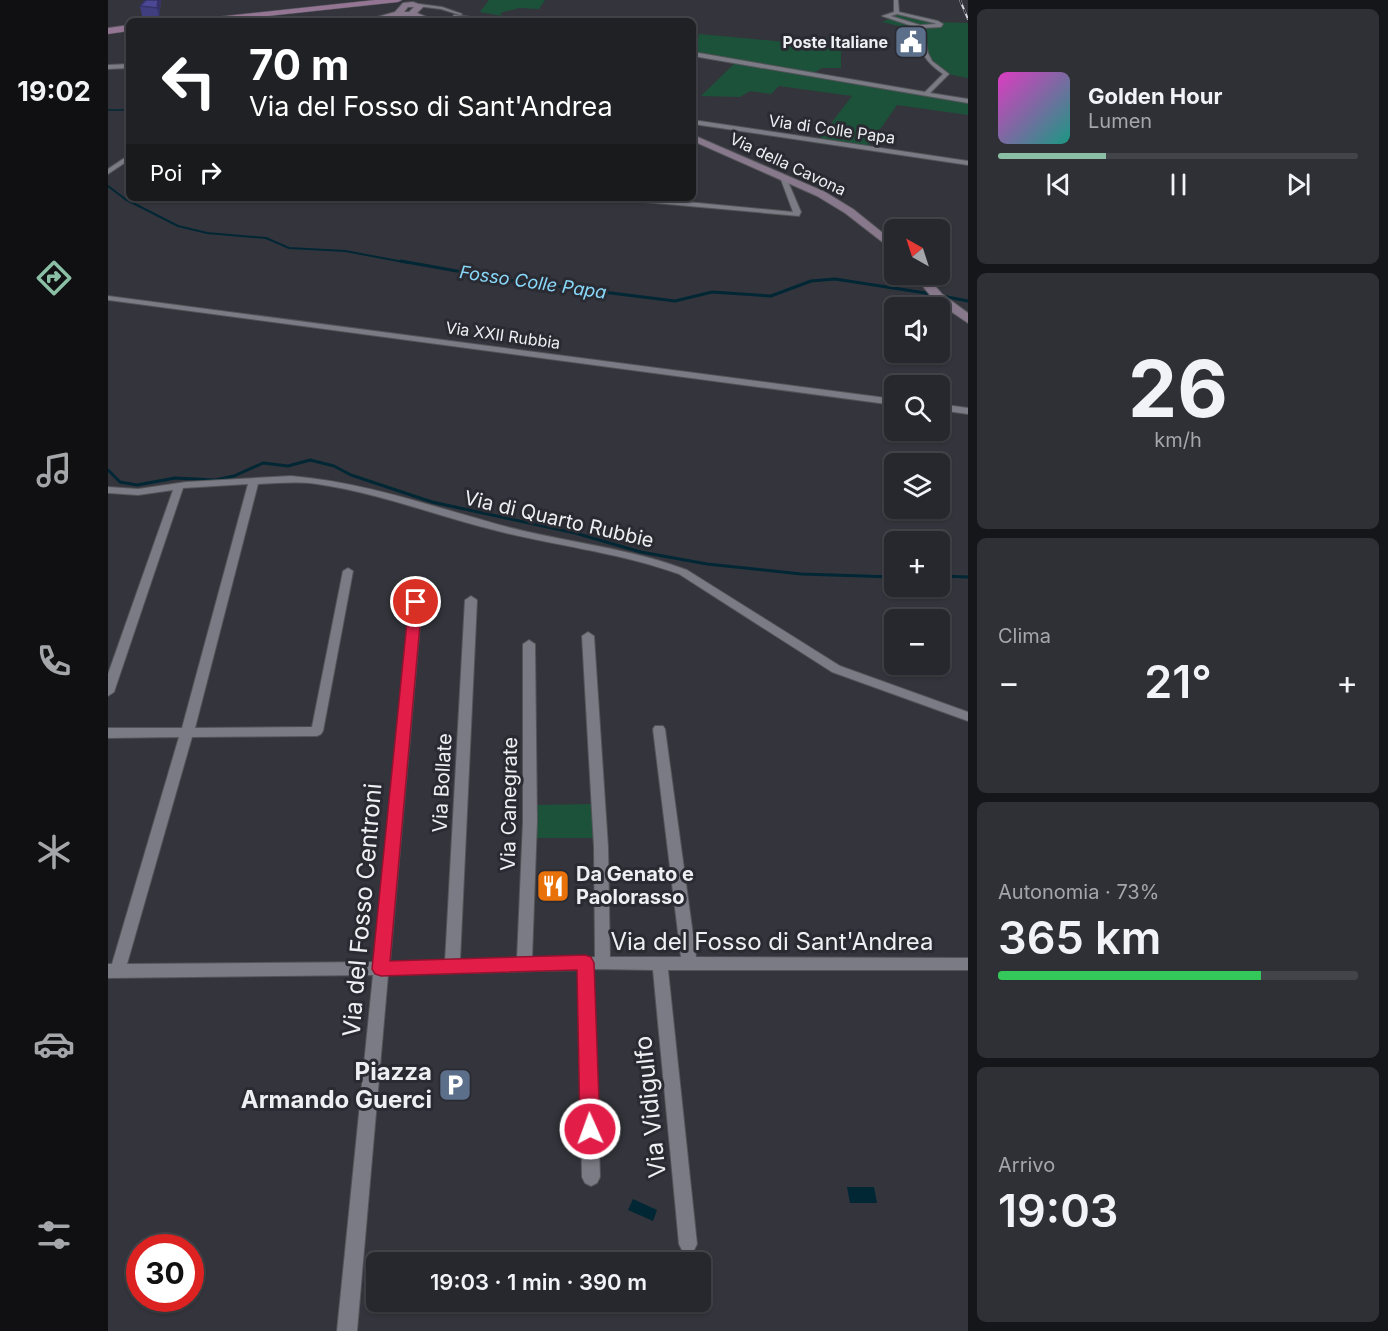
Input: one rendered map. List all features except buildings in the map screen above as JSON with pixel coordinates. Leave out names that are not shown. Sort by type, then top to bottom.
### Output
[{"type":"main road","points":[[214,18],[380,0]]},
{"type":"main road","points":[[216,18],[398,0]]},
{"type":"main road","points":[[387,18],[414,7],[428,18]]},
{"type":"main road","points":[[382,18],[400,14]]},
{"type":"main road","points":[[108,31],[126,29]]},
{"type":"main road","name":"Via della Cavona","points":[[696,139],[821,194],[849,211],[884,240]]},
{"type":"main road","points":[[927,285],[935,295],[968,319]]},
{"type":"street","points":[[896,0],[897,13]]},
{"type":"street","points":[[414,7],[431,6],[445,9],[460,14],[454,17],[462,18]]},
{"type":"street","points":[[897,13],[941,25],[920,27],[885,16],[897,13]]},
{"type":"street","points":[[920,27],[925,52],[930,62],[946,74],[926,94]]},
{"type":"street","points":[[696,55],[968,101]]},
{"type":"street","points":[[108,67],[126,66]]},
{"type":"street","name":"Via di Colle Papa","points":[[696,122],[968,162]]},
{"type":"street","points":[[108,172],[126,159]]},
{"type":"street","points":[[654,201],[794,214],[798,212],[783,177]]},
{"type":"street","name":"Via XXII Rubbia","points":[[108,298],[884,401]]},
{"type":"street","points":[[950,409],[968,411]]},
{"type":"street","name":"Via di Quarto Rubbie","points":[[108,490],[138,492],[179,486],[254,481],[291,479],[320,481],[399,498],[499,528],[666,564],[690,576],[831,667],[880,687],[968,717]]},
{"type":"street","points":[[113,970],[187,732],[254,481]]},
{"type":"street","points":[[108,692],[179,486]]},
{"type":"street","points":[[108,732],[317,731],[348,571]]},
{"type":"street","name":"Via Bollate","points":[[452,968],[471,600]]},
{"type":"street","name":"Via del Fosso Centroni","points":[[347,1331],[416,602]]},
{"type":"street","points":[[588,636],[601,847],[603,963]]},
{"type":"street","name":"Via Canegrate","points":[[524,965],[530,821],[529,644]]},
{"type":"street","points":[[659,729],[689,964]]},
{"type":"street","points":[[585,963],[591,1177]]},
{"type":"street","name":"Via del Fosso di Sant'Andrea","points":[[113,970],[452,968],[585,963],[968,964]]},
{"type":"street","name":"Via Vidigulfo","points":[[660,964],[688,1244]]},
{"type":"green space","points":[[489,0],[545,0],[539,9],[519,8],[500,13],[502,16],[480,12]]},
{"type":"green space","points":[[897,13],[936,22],[968,23],[968,78],[945,72],[933,63],[926,49],[920,27],[908,28],[882,22],[889,19],[885,16]]},
{"type":"green space","points":[[699,34],[786,42],[841,37],[841,68],[822,68],[812,74],[968,101],[968,115],[897,105],[867,148],[818,140],[852,96],[779,86],[771,94],[750,91],[740,97],[701,96],[736,62],[696,55]]},
{"type":"green space","points":[[592,804],[594,838],[535,838],[535,805]]},
{"type":"water","points":[[847,1187],[874,1187],[877,1203],[850,1203]]},
{"type":"water","points":[[633,1199],[657,1210],[653,1221],[628,1210]]},
{"type":"waterway","points":[[108,110],[126,110]]},
{"type":"waterway","name":"Fosso Colle Papa","points":[[108,186],[126,200]]},
{"type":"waterway","name":"Fosso Colle Papa","points":[[129,201],[178,226],[207,233],[266,238],[289,248],[345,251],[409,263]]},
{"type":"waterway","name":"Fosso Colle Papa","points":[[401,261],[507,280],[675,301],[712,292],[771,296],[811,281],[835,279],[932,294]]},
{"type":"waterway","name":"Fosso Colle Papa","points":[[942,296],[968,301]]},
{"type":"waterway","points":[[108,470],[120,482],[137,485],[175,478],[215,480],[234,476],[263,463],[288,466],[310,460],[334,466],[351,475],[432,502],[575,533],[641,552],[707,564],[801,574],[884,577]]},
{"type":"waterway","points":[[950,576],[968,577]]},
{"type":"railway","points":[[960,0],[968,19]]},
{"type":"place","name":"Poste Italiane","points":[[911,42]]},
{"type":"place","name":"Da Genato e Paolorasso","points":[[553,886]]},
{"type":"place","name":"Piazza Armando Guerci","points":[[455,1085]]},
{"type":"route","points":[[416,602],[381,969],[585,963],[590,1129]]}]
